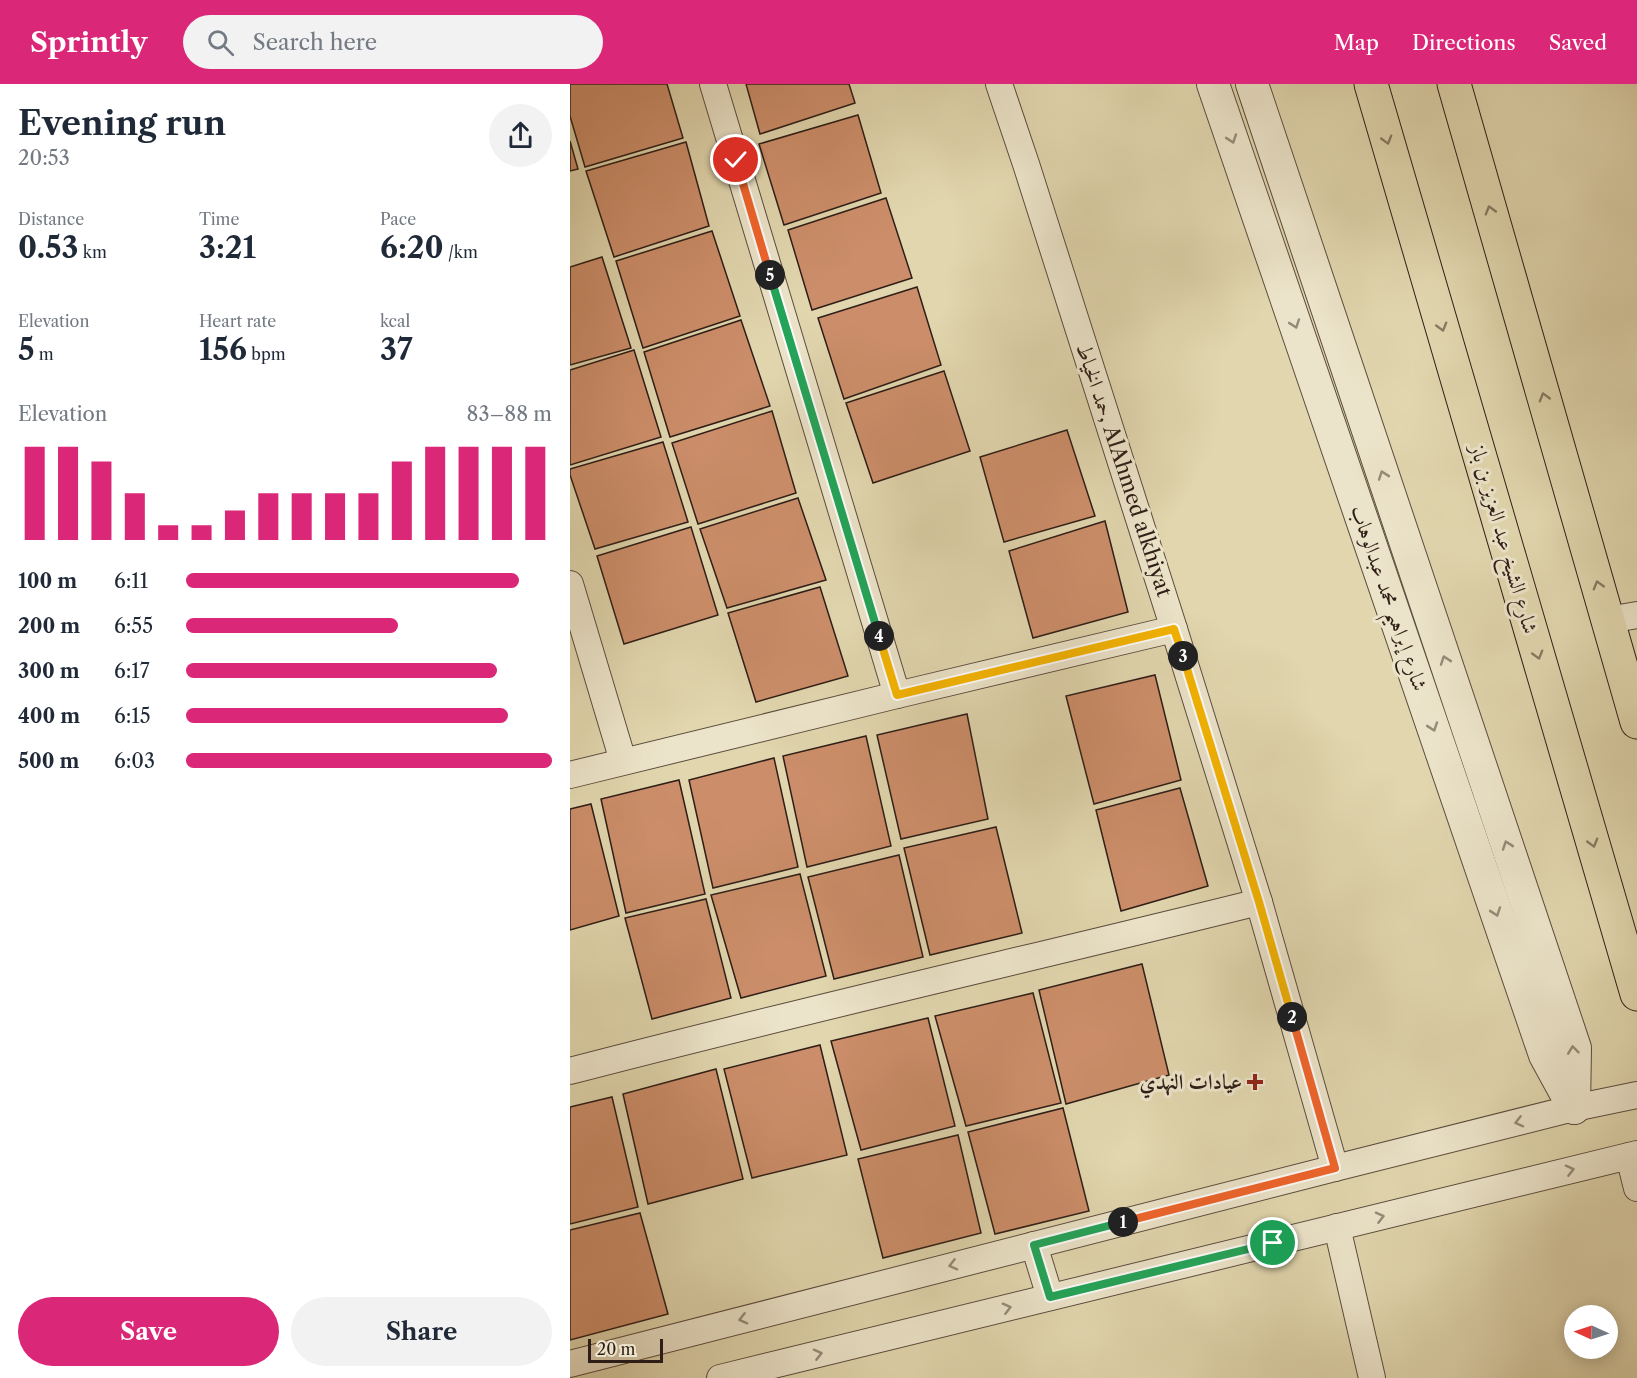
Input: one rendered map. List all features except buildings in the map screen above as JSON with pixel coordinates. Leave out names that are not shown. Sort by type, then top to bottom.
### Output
[{"type":"main road","name":"شارع الشيخ عبد العزيز بن باز","points":[[1371,84],[1637,994]]},
{"type":"main road","points":[[1454,84],[1622,617],[1637,722]]},
{"type":"street","points":[[712,84],[897,695]]},
{"type":"street","name":"حمد الخياط, AlAhmed alkhiyat","points":[[999,84],[1259,902],[1335,1168]]},
{"type":"street","name":"شارع إبراهيم محمد عبدالوهاب","points":[[1213,84],[1545,1055],[1574,1108]]},
{"type":"street","points":[[1252,84],[1575,1048],[1574,1108]]},
{"type":"street","points":[[570,584],[623,761]]},
{"type":"street","points":[[570,775],[1174,629]]},
{"type":"street","points":[[570,1071],[1259,902]]},
{"type":"street","points":[[570,1364],[1335,1168],[1574,1108],[1637,1095]]},
{"type":"street","points":[[720,1378],[1633,1155],[1637,1188]]},
{"type":"street","points":[[1337,1227],[1372,1378]]},
{"type":"street","points":[[1034,1245],[1050,1297]]},
{"type":"place","name":"عيادات النهدي","points":[[1255,1082]]},
{"type":"route","points":[[736,160],[897,695],[1174,629],[1259,902],[1335,1168],[1034,1245],[1050,1297],[1273,1243]]}]
